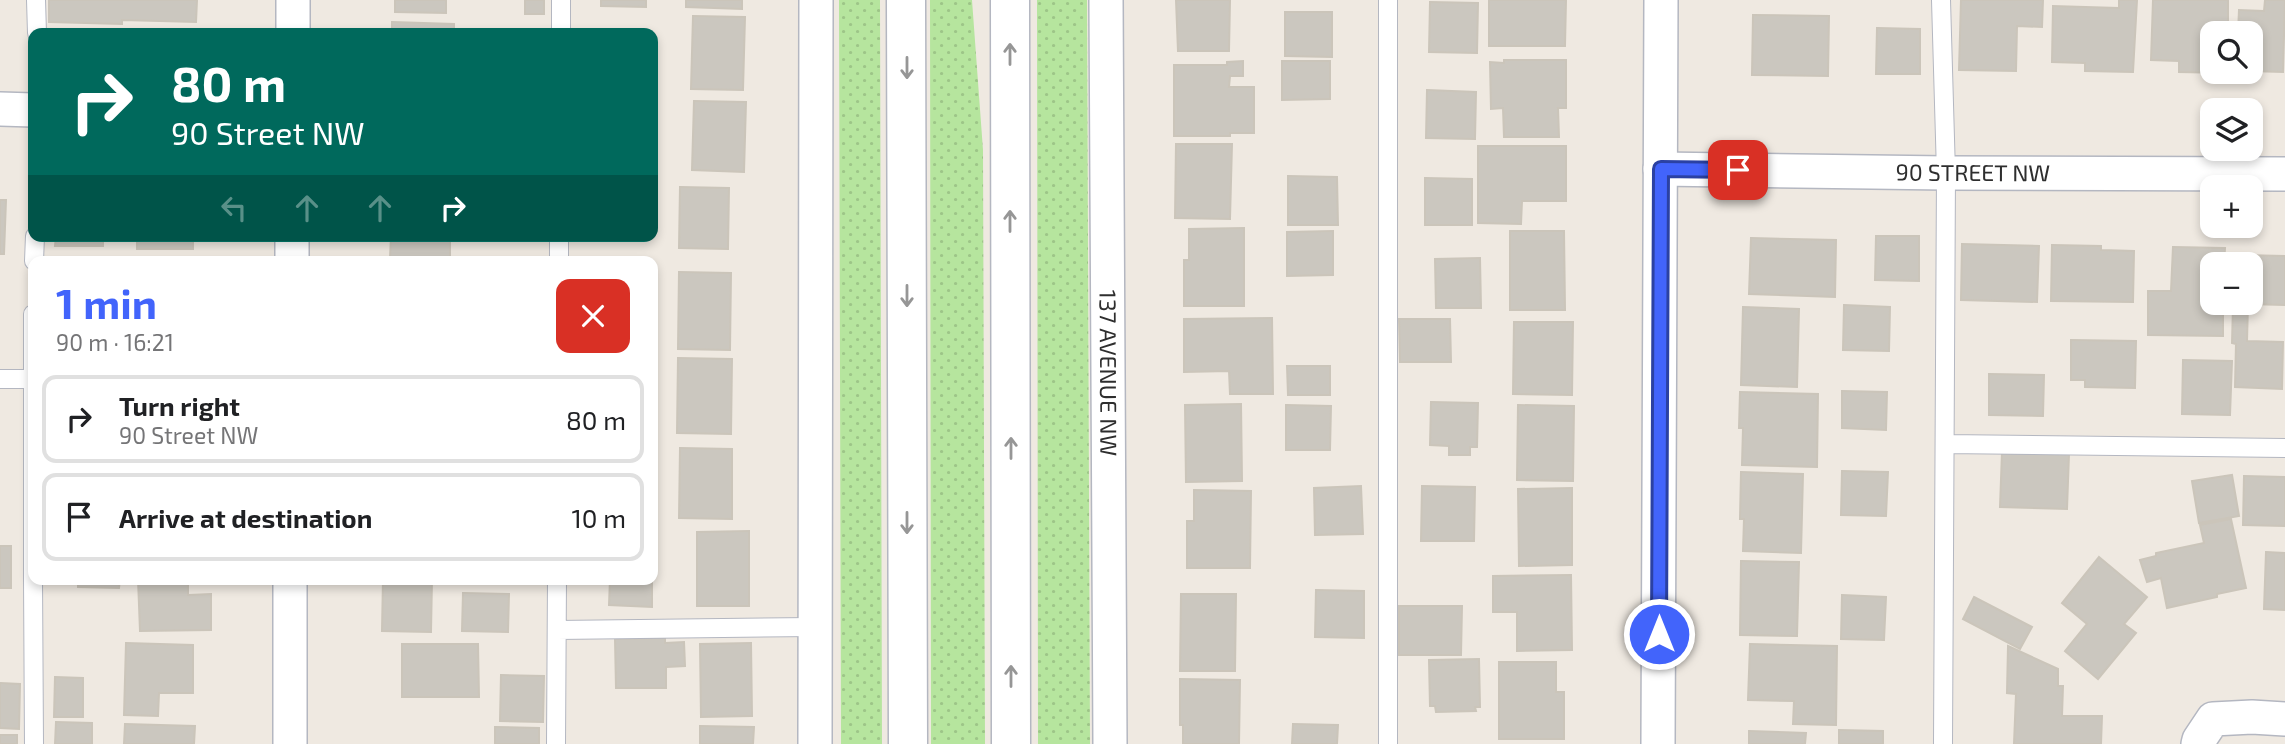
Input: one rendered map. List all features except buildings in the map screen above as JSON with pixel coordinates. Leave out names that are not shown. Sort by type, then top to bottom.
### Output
[{"type":"main road","points":[[906,0],[908,744]]},
{"type":"main road","points":[[1010,0],[1011,744]]},
{"type":"street","points":[[293,0],[293,28]]},
{"type":"street","points":[[815,744],[816,0]]},
{"type":"street","name":"137 AVENUE NW","points":[[1106,0],[1110,744]]},
{"type":"street","points":[[1658,744],[1661,0]]},
{"type":"street","points":[[0,109],[28,110]]},
{"type":"street","name":"90 STREET NW","points":[[1661,169],[2285,174]]},
{"type":"street","points":[[290,585],[290,744]]},
{"type":"street","points":[[2199,744],[2213,719],[2285,719]]},
{"type":"lane","points":[[36,0],[37,28]]},
{"type":"lane","points":[[561,0],[561,28]]},
{"type":"lane","points":[[1388,0],[1388,744]]},
{"type":"lane","points":[[1941,0],[1946,173],[1943,744]]},
{"type":"lane","points":[[0,379],[28,379]]},
{"type":"lane","points":[[1945,444],[2285,448]]},
{"type":"lane","points":[[33,585],[34,744]]},
{"type":"lane","points":[[556,744],[557,585]]},
{"type":"lane","points":[[557,630],[814,626]]},
{"type":"green space","points":[[839,0],[880,0],[882,744],[841,744]]},
{"type":"green space","points":[[930,0],[972,0],[983,150],[985,744],[931,744]]},
{"type":"green space","points":[[1037,0],[1087,0],[1090,744],[1038,744]]},
{"type":"route","points":[[1659,634],[1661,169],[1738,170]]}]
